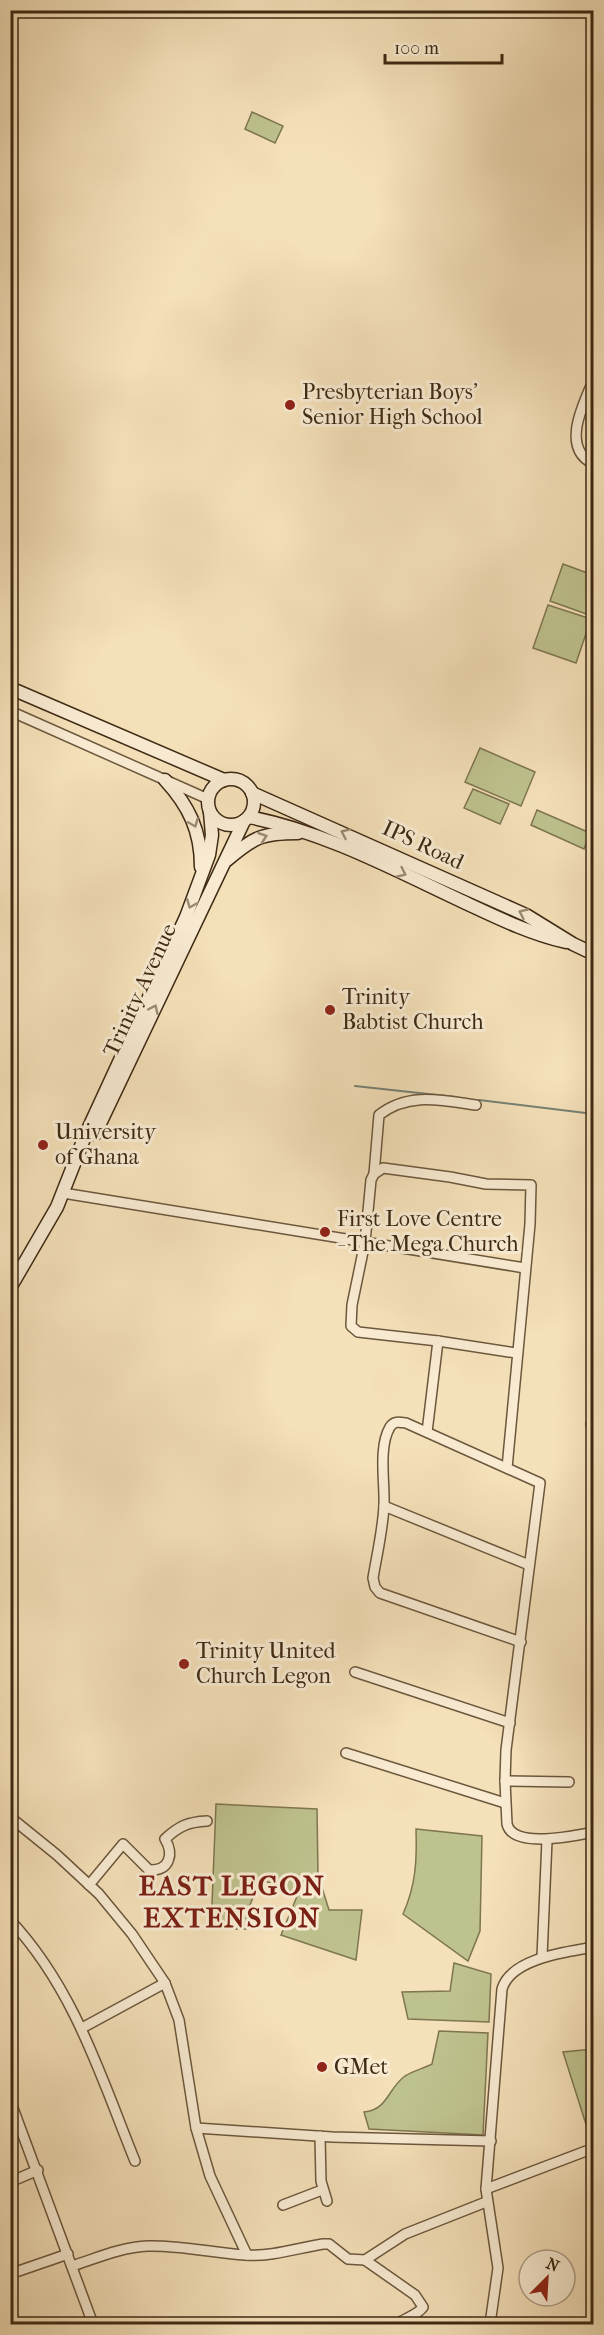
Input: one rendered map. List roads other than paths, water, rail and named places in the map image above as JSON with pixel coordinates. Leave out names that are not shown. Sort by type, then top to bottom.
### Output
[{"type":"street","points":[[594,379],[574,435],[584,460],[594,464]]},
{"type":"street","points":[[10,688],[224,780],[237,780],[248,787],[252,793],[254,805],[246,819],[232,825],[219,822],[209,806],[165,780],[10,711]]},
{"type":"street","points":[[165,780],[181,799],[195,824],[200,840],[203,874]]},
{"type":"street","points":[[209,806],[213,787],[224,780]]},
{"type":"street","name":"IPS Road","points":[[252,793],[526,915],[594,954]]},
{"type":"street","name":"Trinity Avenue","points":[[10,1288],[63,1193],[73,1163],[186,917],[203,874],[211,842],[209,806]]},
{"type":"street","name":"Trinity Avenue","points":[[70,1173],[87,1150],[246,819]]},
{"type":"street","name":"IPS Road","points":[[246,819],[281,823],[310,833],[542,937],[573,944]]},
{"type":"street","points":[[224,863],[260,836],[276,833],[310,833]]},
{"type":"street","points":[[476,1106],[416,1098],[392,1105],[380,1115],[365,1242],[352,1305],[351,1326],[358,1332],[516,1353]]},
{"type":"street","points":[[374,1174],[383,1168],[486,1184],[531,1185],[507,1468]]},
{"type":"street","points":[[63,1193],[525,1268]]},
{"type":"street","points":[[427,1432],[438,1341]]},
{"type":"street","points":[[594,1415],[591,1424],[594,1437]]},
{"type":"street","points":[[521,1642],[380,1593],[375,1587],[373,1578],[384,1506],[383,1464],[387,1433],[391,1425],[397,1421],[406,1422],[540,1483],[521,1642],[510,1723],[505,1781],[507,1824],[508,1830],[513,1834],[547,1840],[594,1832]]},
{"type":"street","points":[[384,1506],[530,1565]]},
{"type":"street","points":[[355,1672],[510,1723]]},
{"type":"street","points":[[346,1753],[505,1803]]},
{"type":"street","points":[[505,1781],[569,1782]]},
{"type":"street","points":[[10,1817],[89,1885],[132,1934],[165,1983],[179,2020],[196,2128],[210,2176],[247,2255]]},
{"type":"street","points":[[89,1885],[123,1844],[149,1870],[156,1870],[166,1864],[170,1856],[171,1849],[165,1839],[180,1825],[191,1821],[207,1821]]},
{"type":"street","points":[[542,1957],[547,1840]]},
{"type":"street","points":[[10,1920],[47,1965],[68,1999],[82,2028],[135,2161]]},
{"type":"street","points":[[490,2325],[498,2268],[486,2202],[486,2189],[502,1989],[505,1980],[510,1975],[542,1957],[594,1947]]},
{"type":"street","points":[[82,2028],[165,1983]]},
{"type":"street","points":[[10,2100],[38,2170],[93,2325]]},
{"type":"street","points":[[196,2128],[320,2136],[491,2141]]},
{"type":"street","points":[[320,2136],[322,2190],[327,2201]]},
{"type":"street","points":[[486,2189],[591,2149],[594,2163]]},
{"type":"street","points":[[10,2182],[38,2170]]},
{"type":"street","points":[[283,2205],[322,2190]]},
{"type":"street","points":[[365,2260],[405,2234],[486,2202]]},
{"type":"street","points":[[72,2266],[117,2251],[146,2246],[180,2247],[247,2255],[329,2244],[348,2259],[365,2260],[415,2295],[423,2307],[397,2325]]},
{"type":"street","points":[[10,2274],[68,2254]]},
{"type":"waterway","points":[[355,1086],[456,1097]]},
{"type":"waterway","points":[[479,1100],[594,1114]]},
{"type":"waterway","points":[[594,1588],[594,1608]]},
{"type":"place","name":"Presbyterian Boys' Senior High School","points":[[290,405]]},
{"type":"place","name":"Trinity Babtist Church","points":[[330,1010]]},
{"type":"place","name":"University of Ghana","points":[[43,1145]]},
{"type":"place","name":"First Love Centre - The Mega Church","points":[[325,1232]]},
{"type":"place","name":"Trinity United Church Legon","points":[[184,1664]]},
{"type":"place","name":"GMet","points":[[322,2067]]},
{"type":"district","name":"EAST LEGON EXTENSION","points":[[232,1901]]}]
